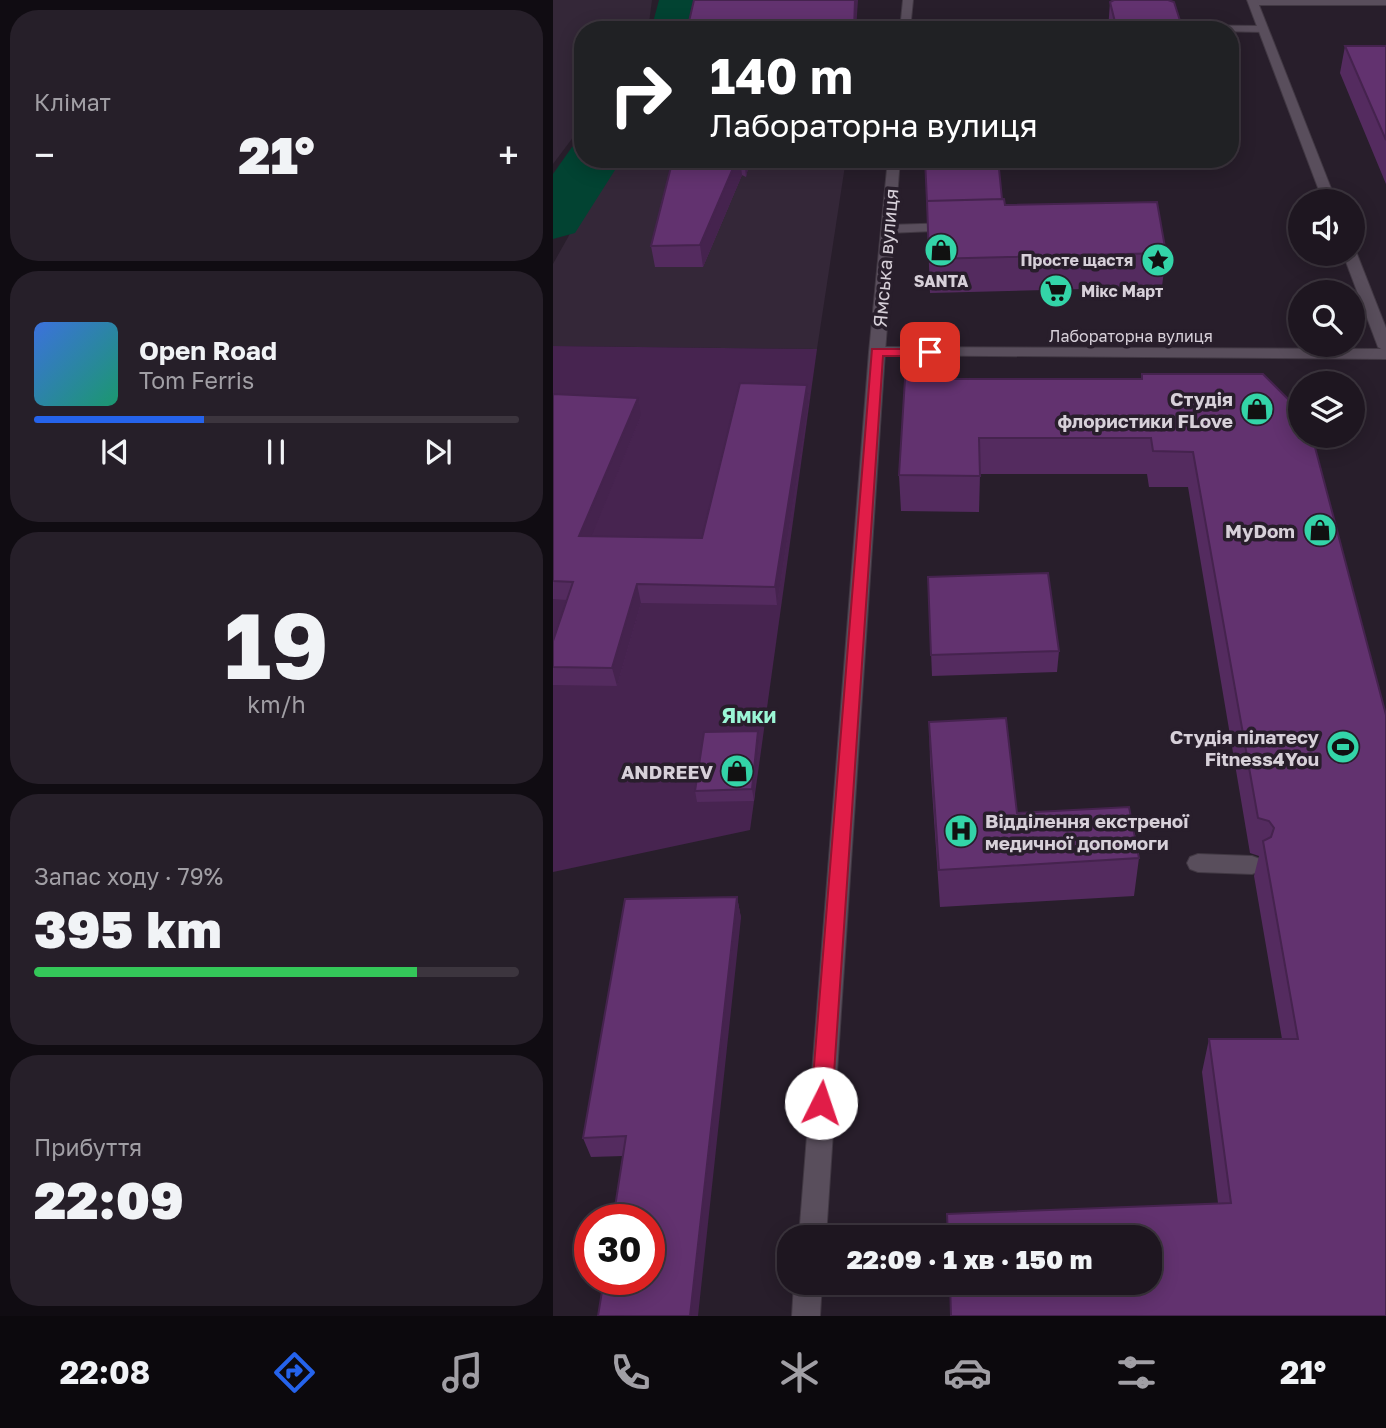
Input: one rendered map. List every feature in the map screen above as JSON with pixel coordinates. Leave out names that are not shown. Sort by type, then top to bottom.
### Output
[{"type":"street","points":[[906,21],[908,0]]},
{"type":"street","points":[[1324,189],[1252,1],[1386,2]]},
{"type":"street","points":[[1239,29],[1263,29]]},
{"type":"street","name":"Ямська вулиця","points":[[813,1225],[877,352],[893,168]]},
{"type":"street","points":[[887,229],[969,227]]},
{"type":"street","points":[[1355,266],[1386,347]]},
{"type":"street","name":"Лабораторна вулиця","points":[[877,352],[1386,354]]},
{"type":"street","points":[[1198,863],[1252,865]]},
{"type":"street","points":[[806,1316],[807,1295]]},
{"type":"shaded area","points":[[553,0],[652,0],[649,21],[574,21],[574,136],[553,164]]},
{"type":"shaded area","points":[[607,168],[845,168],[817,349],[553,346],[553,264]]},
{"type":"shaded area","points":[[553,346],[817,349],[750,830],[553,872]]},
{"type":"building","points":[[694,0],[855,0],[854,21],[689,21]]},
{"type":"building","points":[[1168,0],[1174,2],[1180,21],[1115,21],[1110,2]]},
{"type":"building","points":[[1345,46],[1386,46],[1386,140]]},
{"type":"building","points":[[671,168],[733,168],[700,245],[651,246]]},
{"type":"building","points":[[925,168],[999,168],[1002,199],[927,202]]},
{"type":"building","points":[[1004,199],[1005,205],[1157,202],[1166,253],[929,259],[927,201]]},
{"type":"building","points":[[1142,374],[1263,374],[1288,399],[1288,448],[1315,448],[1386,715],[1386,1316],[951,1316],[950,1295],[1162,1295],[1162,1225],[947,1225],[947,1214],[1231,1203],[1209,1039],[1298,1039],[1263,841],[1271,837],[1274,828],[1269,821],[1258,818],[1193,452],[1153,451],[1151,438],[979,438],[980,476],[899,475],[905,379],[1142,379]]},
{"type":"building","points":[[740,383],[807,385],[775,587],[637,584],[612,668],[553,667],[553,641],[573,582],[553,581],[553,394],[638,398],[579,536],[702,538]]},
{"type":"building","points":[[1048,573],[1059,651],[931,655],[928,577]]},
{"type":"building","points":[[1006,718],[1017,813],[1129,807],[1139,858],[939,870],[929,722]]},
{"type":"building","points":[[758,731],[752,789],[695,791],[704,732]]},
{"type":"building","points":[[737,897],[690,1316],[598,1316],[601,1295],[665,1295],[665,1204],[615,1204],[626,1136],[583,1138],[625,899]]},
{"type":"waterway","points":[[678,21],[683,0]]},
{"type":"waterway","points":[[553,220],[587,168]]},
{"type":"place","name":"SANTA","points":[[941,250]]},
{"type":"place","name":"Просте щастя","points":[[1158,260]]},
{"type":"place","name":"Мікс Март","points":[[1056,291]]},
{"type":"place","name":"Студія флористики FLove","points":[[1257,409]]},
{"type":"place","name":"MyDom","points":[[1320,530]]},
{"type":"place","name":"Студія пілатесу Fitness4You","points":[[1343,747]]},
{"type":"place","name":"ANDREEV","points":[[737,771]]},
{"type":"place","name":"Відділення екстреної медичної допомоги","points":[[961,831]]},
{"type":"district","name":"Ямки","points":[[749,715]]},
{"type":"route","points":[[821,1103],[877,352],[930,352]]}]
